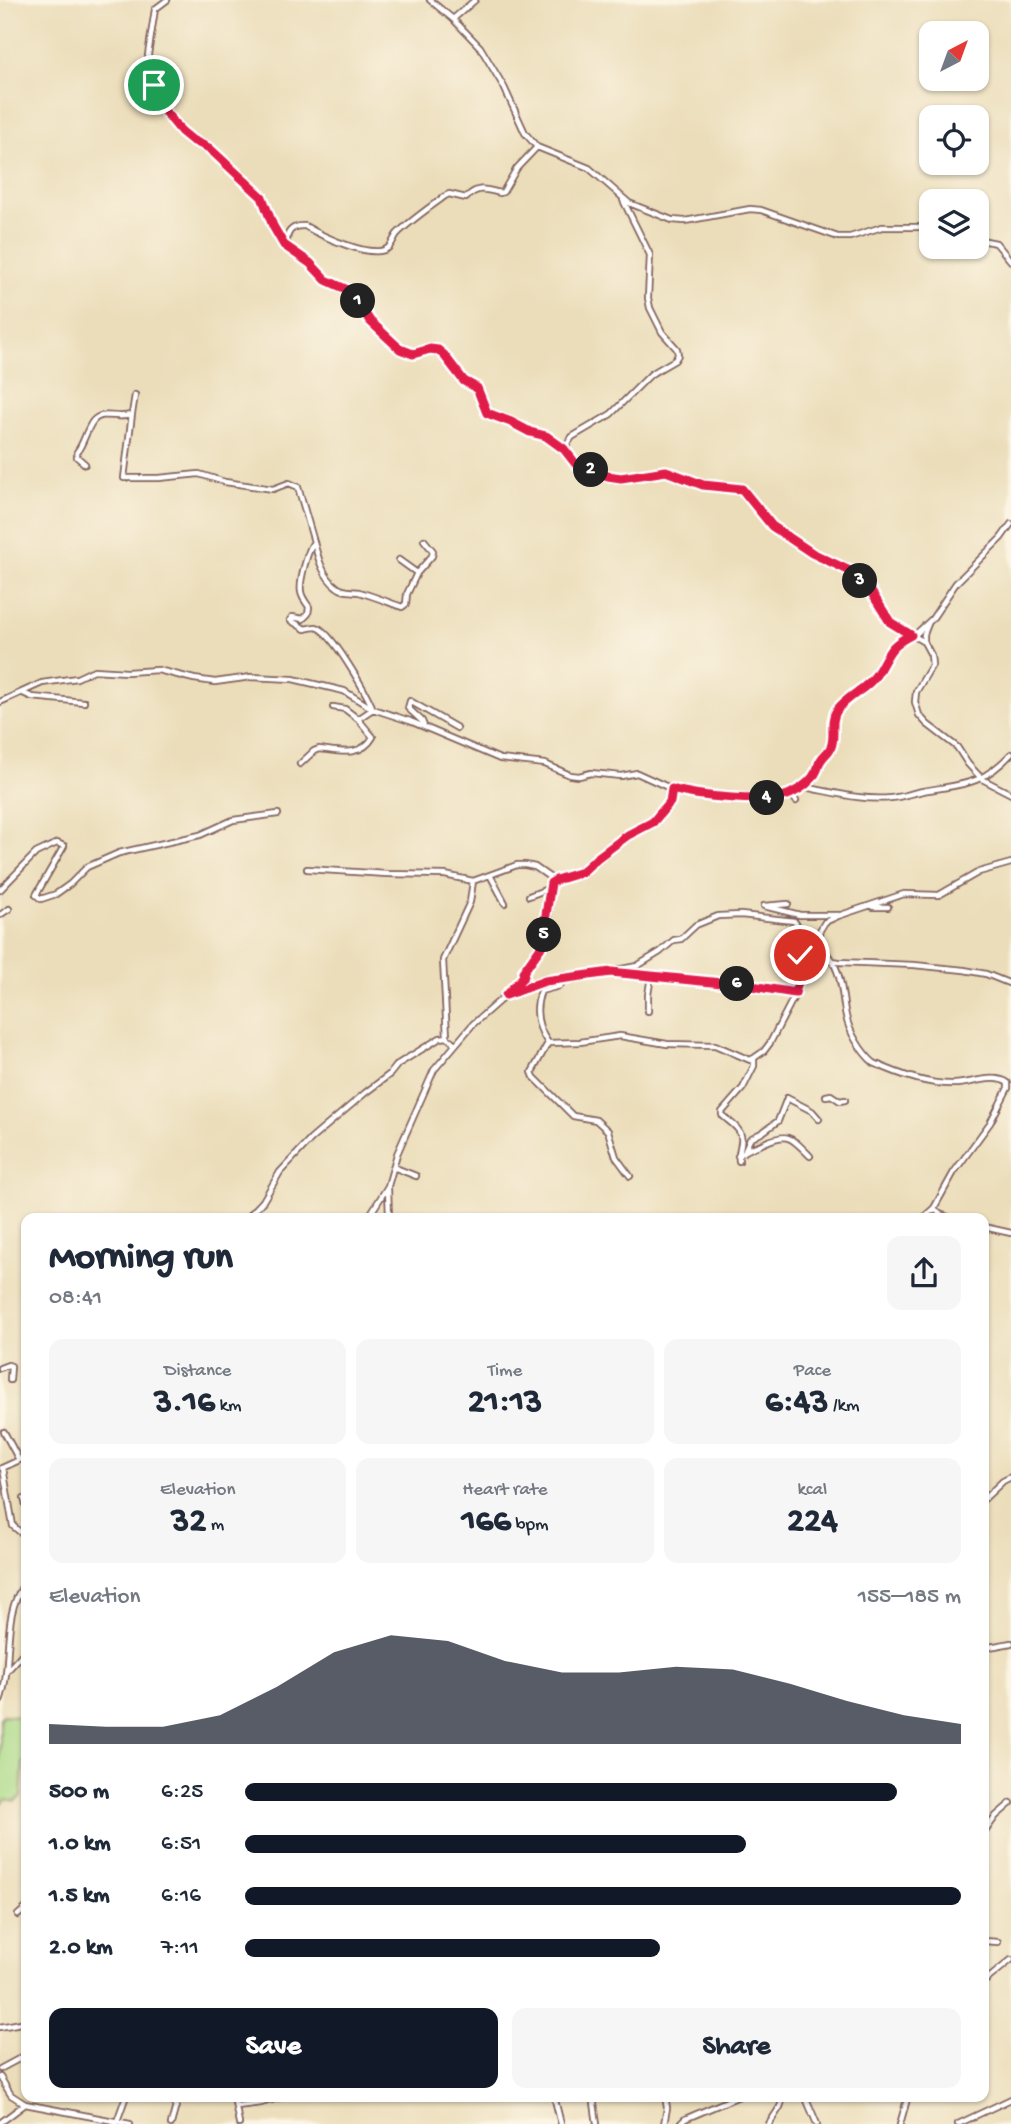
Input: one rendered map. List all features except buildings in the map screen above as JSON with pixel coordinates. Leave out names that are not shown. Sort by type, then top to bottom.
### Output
[{"type":"street","points":[[167,0],[155,9],[148,48],[156,99],[165,114],[192,140],[209,148],[262,197],[273,226],[288,249],[310,263],[326,280],[350,291],[370,321],[400,349],[413,354],[430,349],[438,350],[464,381],[477,388],[487,413],[546,436],[564,449],[582,468],[621,478],[666,471],[703,485],[742,489],[772,526],[812,553],[850,571],[870,590],[890,622],[924,642]]},
{"type":"street","points":[[430,0],[480,47],[504,87],[525,133],[537,147],[589,168],[623,199],[634,205],[678,221],[761,209],[838,237],[850,237],[882,228],[919,227]]},
{"type":"street","points":[[453,19],[475,0]]},
{"type":"street","points":[[288,249],[287,233],[299,226],[305,226],[360,250],[374,253],[388,248],[401,231],[449,194],[466,198],[482,188],[502,192],[517,168],[537,147]]},
{"type":"street","points":[[564,449],[570,439],[611,414],[651,374],[675,360],[678,355],[677,349],[662,332],[650,308],[650,255],[623,199]]},
{"type":"street","points":[[989,241],[993,241],[1011,261]]},
{"type":"street","points":[[135,395],[124,478],[167,478],[199,474],[225,482],[273,489],[293,484],[299,489],[320,562],[327,577],[336,587],[402,607],[406,604],[407,594],[417,573],[432,556],[433,551],[424,540]]},
{"type":"street","points":[[85,464],[77,457],[77,452],[94,419],[100,415],[127,417],[132,414]]},
{"type":"street","points":[[0,702],[42,683],[77,678],[94,670],[158,670],[215,682],[251,677],[293,679],[344,691],[373,709],[500,759],[545,764],[579,776],[591,773],[621,776],[637,772],[672,789],[702,796],[780,797],[803,787],[815,774],[831,746],[832,722],[837,711],[854,693],[867,686],[890,651],[911,635],[918,633],[928,623],[956,583],[1001,538],[1011,524]]},
{"type":"street","points":[[314,542],[308,551],[300,584],[301,595],[308,604],[309,611],[303,619],[292,617],[290,620],[305,629],[316,627],[324,631],[352,668],[373,709]]},
{"type":"street","points":[[399,560],[417,573]]},
{"type":"street","points":[[928,623],[924,642],[931,655],[932,665],[916,691],[918,713],[927,724],[957,747],[982,779],[1011,794]]},
{"type":"street","points":[[23,693],[32,697],[84,702]]},
{"type":"street","points":[[424,727],[422,721],[408,708],[410,701],[457,728]]},
{"type":"street","points":[[300,764],[319,749],[351,752],[367,745],[373,739],[358,719],[345,709],[333,707]]},
{"type":"street","points":[[358,719],[373,709]]},
{"type":"street","points":[[803,787],[889,799],[946,789],[982,779],[1011,754]]},
{"type":"street","points":[[371,1213],[388,1186],[397,1154],[430,1076],[455,1044],[524,976],[523,972],[541,947],[551,883],[582,872],[628,835],[653,822],[670,802],[672,789]]},
{"type":"street","points":[[791,793],[796,801]]},
{"type":"street","points":[[0,890],[36,853],[57,843],[64,846],[36,895],[41,899],[70,884],[87,867],[119,853],[200,835],[233,820],[278,814]]},
{"type":"street","points":[[928,1213],[990,1123],[1008,1083],[997,1078],[939,1084],[874,1063],[868,1058],[850,1028],[839,979],[820,940],[819,932],[825,922],[839,915],[904,894],[939,895],[979,872],[1011,863]]},
{"type":"street","points":[[307,869],[446,875],[473,881],[517,864],[535,867],[555,881]]},
{"type":"street","points":[[490,875],[505,902]]},
{"type":"street","points":[[462,878],[471,892]]},
{"type":"street","points":[[455,1044],[447,1037],[443,960],[470,902],[473,881]]},
{"type":"street","points":[[529,897],[551,888]]},
{"type":"street","points":[[788,904],[764,906],[800,915],[839,915]]},
{"type":"street","points":[[865,908],[888,907]]},
{"type":"street","points":[[0,915],[9,909]]},
{"type":"street","points":[[506,995],[545,981],[637,966],[674,940],[681,940],[696,925],[723,915],[753,915],[794,920],[797,925],[799,978],[795,993],[770,1042],[754,1059],[750,1060],[715,1045],[667,1044],[620,1036],[594,1041],[548,1043]]},
{"type":"street","points":[[797,955],[830,961],[925,965],[964,970],[986,974],[1011,984]]},
{"type":"street","points":[[611,972],[795,993]]},
{"type":"street","points":[[649,1011],[651,976]]},
{"type":"street","points":[[548,1043],[538,1022],[538,999],[541,991],[560,986],[563,980]]},
{"type":"street","points":[[252,1213],[263,1201],[280,1172],[319,1132],[390,1074],[398,1064],[439,1038],[447,1037]]},
{"type":"street","points":[[548,1043],[532,1072],[534,1077],[573,1116],[596,1120],[608,1131],[616,1157],[630,1176]]},
{"type":"street","points":[[754,1059],[754,1066],[743,1088],[723,1109],[722,1115],[743,1137],[738,1159],[746,1150],[750,1139],[778,1121],[787,1098],[799,1103],[819,1119]]},
{"type":"street","points":[[826,1096],[845,1100]]},
{"type":"street","points":[[746,1150],[778,1136],[795,1142],[810,1156]]},
{"type":"street","points":[[393,1167],[416,1176]]},
{"type":"street","points":[[388,1186],[390,1213]]},
{"type":"street","points":[[933,1208],[939,1213]]},
{"type":"street","points":[[989,1228],[1011,1233]]},
{"type":"street","points":[[0,1368],[11,1366],[10,1380]]},
{"type":"street","points":[[4,1432],[19,1460],[1,1469],[13,1526],[21,1532]]},
{"type":"street","points":[[989,1494],[1003,1480],[1011,1477]]},
{"type":"street","points":[[0,1701],[6,1672],[10,1620],[21,1589]]},
{"type":"street","points":[[989,1647],[1011,1643]]},
{"type":"street","points":[[0,1652],[7,1660]]},
{"type":"street","points":[[6,1672],[21,1656]]},
{"type":"street","points":[[989,1826],[1011,1803]]},
{"type":"street","points":[[989,1941],[998,1942]]},
{"type":"street","points":[[989,1978],[1011,1960]]},
{"type":"street","points":[[0,2027],[21,2023]]},
{"type":"street","points":[[0,2069],[21,2058]]},
{"type":"street","points":[[0,2077],[11,2095],[21,2101]]},
{"type":"street","points":[[958,2124],[1011,2099]]},
{"type":"street","points":[[22,2102],[130,2124]]},
{"type":"street","points":[[117,2122],[124,2102]]},
{"type":"street","points":[[171,2124],[176,2106],[173,2102]]},
{"type":"street","points":[[236,2102],[239,2124]]},
{"type":"street","points":[[237,2106],[264,2102]]},
{"type":"street","points":[[556,2102],[561,2124]]},
{"type":"street","points":[[594,2102],[597,2124]]},
{"type":"street","points":[[664,2124],[666,2102]]},
{"type":"street","points":[[680,2124],[685,2119],[725,2102]]},
{"type":"street","points":[[769,2124],[782,2102]]},
{"type":"street","points":[[808,2102],[817,2124]]},
{"type":"street","points":[[900,2124],[906,2102]]},
{"type":"street","points":[[0,2123],[25,2104]]},
{"type":"green space","points":[[3,1715],[21,1717],[21,1796],[16,1801],[6,1799],[0,1805],[0,1718]]},
{"type":"route","points":[[154,85],[156,99],[165,114],[181,131],[209,148],[262,197],[284,245],[310,263],[326,280],[350,291],[370,321],[400,349],[413,354],[430,349],[438,350],[451,361],[464,381],[477,388],[487,413],[546,436],[564,449],[582,468],[608,476],[621,478],[666,471],[703,485],[742,489],[772,526],[812,553],[850,571],[875,596],[890,622],[911,635],[890,651],[867,686],[854,693],[837,711],[832,722],[831,746],[815,774],[803,787],[785,796],[757,798],[702,796],[672,789],[670,802],[653,822],[628,835],[582,872],[551,883],[541,947],[523,972],[524,976],[506,995],[545,981],[611,972],[795,993],[799,978],[797,955],[800,955]]}]
